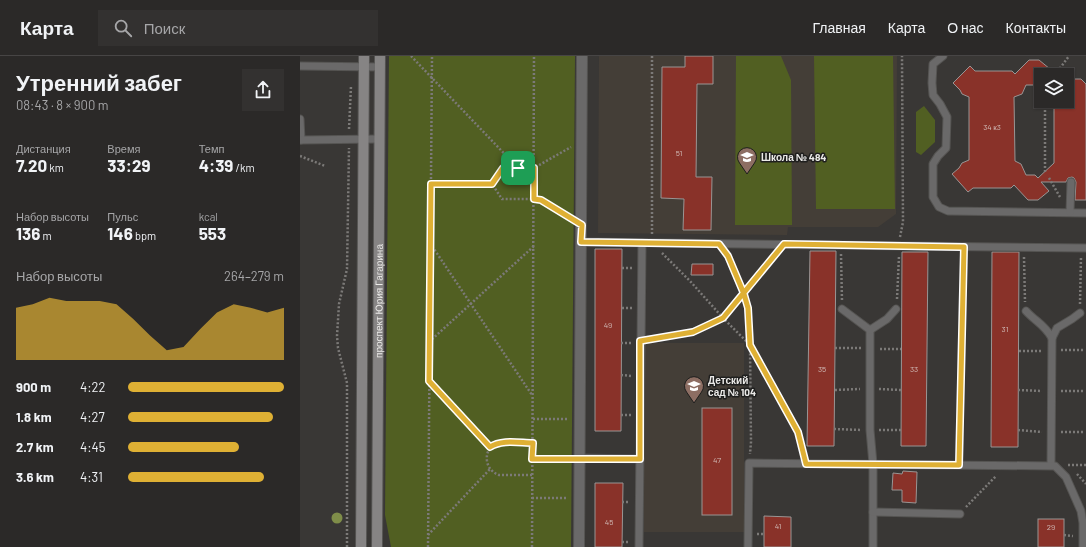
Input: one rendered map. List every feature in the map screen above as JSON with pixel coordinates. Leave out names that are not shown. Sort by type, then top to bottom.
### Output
[{"type":"main road","name":"проспект Юрия Гагарина","points":[[361,547],[364,56]]},
{"type":"main road","name":"проспект Юрия Гагарина","points":[[377,547],[380,56]]},
{"type":"street","points":[[579,547],[582,56]]},
{"type":"lane","points":[[943,56],[933,64],[932,83],[933,95],[947,117],[946,148],[933,164],[933,197],[939,207],[948,211],[1086,213]]},
{"type":"lane","points":[[300,66],[380,67]]},
{"type":"lane","points":[[300,119],[301,140],[379,140]]},
{"type":"lane","points":[[1070,212],[1071,182]]},
{"type":"lane","points":[[581,242],[1084,248]]},
{"type":"lane","points":[[640,547],[640,341],[642,243]]},
{"type":"lane","points":[[842,309],[870,330]]},
{"type":"lane","points":[[870,330],[887,319],[896,309]]},
{"type":"lane","points":[[1026,310],[1034,319],[1046,327],[1052,338]]},
{"type":"lane","points":[[1051,466],[1052,338],[1057,328],[1080,313]]},
{"type":"lane","points":[[870,330],[870,430],[873,464],[873,547]]},
{"type":"lane","points":[[580,458],[640,459]]},
{"type":"lane","points":[[748,547],[749,463],[1055,466],[1066,478],[1081,512],[1083,523],[1083,547]]},
{"type":"lane","points":[[873,512],[960,513]]},
{"type":"path","points":[[411,56],[518,168]]},
{"type":"path","points":[[428,547],[432,56]]},
{"type":"path","points":[[532,547],[534,56]]},
{"type":"path","points":[[652,56],[652,243],[750,345],[798,432],[806,464]]},
{"type":"path","points":[[899,246],[903,222],[902,56]]},
{"type":"path","points":[[1060,68],[1069,56]]},
{"type":"path","points":[[347,547],[347,383],[340,356],[337,336],[339,304],[347,269],[351,67]]},
{"type":"path","points":[[1045,108],[1045,172]]},
{"type":"path","points":[[492,184],[503,168],[534,168],[582,141]]},
{"type":"path","points":[[300,156],[325,166]]},
{"type":"path","points":[[431,184],[492,184]]},
{"type":"path","points":[[492,184],[502,199],[541,200],[582,225]]},
{"type":"path","points":[[430,242],[533,396]]},
{"type":"path","points":[[719,244],[728,256],[744,294],[748,308],[751,442],[749,463]]},
{"type":"path","points":[[640,341],[693,332],[723,318],[784,244]]},
{"type":"path","points":[[841,245],[842,309]]},
{"type":"path","points":[[429,342],[534,246]]},
{"type":"path","points":[[959,465],[964,247]]},
{"type":"path","points":[[1024,248],[1026,310]]},
{"type":"path","points":[[1080,313],[1084,248]]},
{"type":"path","points":[[836,268],[841,268]]},
{"type":"path","points":[[1019,269],[1024,268]]},
{"type":"path","points":[[896,309],[898,269],[902,269]]},
{"type":"path","points":[[1019,350],[1084,350]]},
{"type":"path","points":[[429,381],[490,447]]},
{"type":"path","points":[[1018,390],[1083,391]]},
{"type":"path","points":[[533,419],[580,419]]},
{"type":"path","points":[[1018,430],[1083,432]]},
{"type":"path","points":[[532,475],[495,474],[490,469],[487,461],[490,447],[495,444],[533,443]]},
{"type":"path","points":[[532,459],[580,458]]},
{"type":"path","points":[[428,536],[490,469]]},
{"type":"path","points":[[960,513],[998,474]]},
{"type":"path","points":[[532,498],[579,498]]},
{"type":"shaded area","name":"Школа № 484","points":[[599,56],[897,56],[896,214],[878,227],[788,227],[787,235],[598,233]]},
{"type":"shaded area","name":"Детский сад № 104","points":[[644,343],[744,343],[744,532],[644,532]]},
{"type":"green space","points":[[389,56],[575,56],[571,547],[391,547],[385,515]]},
{"type":"green space","points":[[736,56],[781,56],[791,80],[792,225],[735,225]]},
{"type":"green space","points":[[814,56],[893,56],[895,209],[816,209]]},
{"type":"green space","points":[[924,106],[935,120],[935,142],[921,155],[916,152],[916,112]]},
{"type":"building","points":[[685,56],[713,56],[713,84],[697,84],[696,177],[712,177],[711,230],[683,230],[684,199],[661,198],[662,67],[685,67]]},
{"type":"building","points":[[1029,60],[1039,60],[1049,68],[1034,68],[1034,85],[1026,85],[1022,94],[1014,97],[1015,161],[1021,164],[1026,175],[1035,175],[1038,178],[1054,163],[1054,108],[1074,108],[1074,79],[1081,79],[1086,84],[1086,200],[1075,200],[1076,182],[1072,177],[1068,178],[1066,182],[1041,182],[1049,191],[1038,200],[1028,200],[1014,185],[1011,188],[973,188],[968,192],[952,174],[962,163],[969,160],[969,97],[962,94],[953,83],[970,66],[975,71],[1012,71],[1015,74]]},
{"type":"building","points":[[595,249],[622,249],[621,431],[595,431]]},
{"type":"building","points":[[810,251],[836,251],[834,446],[807,446]]},
{"type":"building","points":[[902,252],[928,252],[926,446],[901,446]]},
{"type":"building","points":[[992,252],[1019,252],[1018,447],[991,447]]},
{"type":"building","points":[[692,264],[713,264],[713,275],[691,275]]},
{"type":"building","points":[[702,408],[732,408],[732,515],[702,515]]},
{"type":"building","points":[[903,471],[917,472],[916,503],[902,502],[902,490],[892,490],[893,473],[902,474]]},
{"type":"building","points":[[595,483],[623,483],[622,547],[595,547]]},
{"type":"building","points":[[764,516],[791,517],[791,547],[764,547]]},
{"type":"building","points":[[1038,519],[1064,519],[1064,547],[1038,547]]},
{"type":"place","name":"Школа № 484","points":[[747,174]]},
{"type":"place","name":"Детский сад № 104","points":[[694,403]]},
{"type":"route","points":[[518,168],[503,168],[492,184],[431,184],[429,381],[490,447],[495,444],[502,443],[533,443],[532,459],[640,459],[640,341],[693,332],[723,318],[744,294],[784,244],[964,247],[959,465],[806,464],[798,432],[750,345],[748,308],[744,294],[728,256],[719,244],[581,242],[582,225],[541,200],[534,199],[534,168],[518,168]]}]
